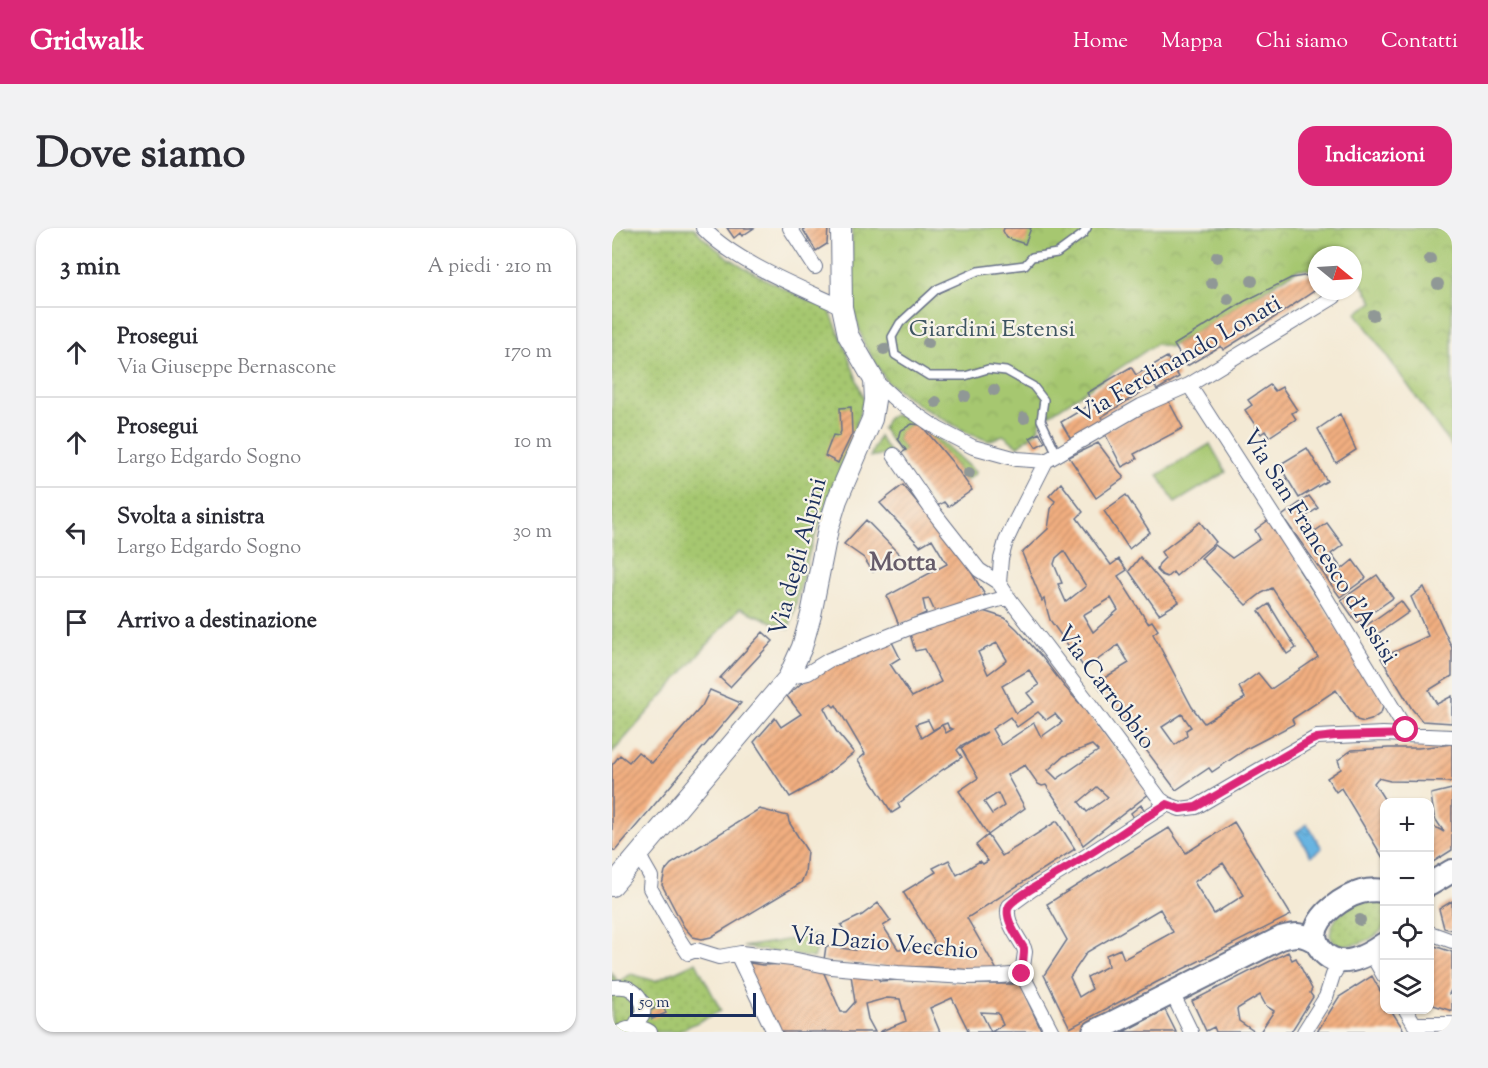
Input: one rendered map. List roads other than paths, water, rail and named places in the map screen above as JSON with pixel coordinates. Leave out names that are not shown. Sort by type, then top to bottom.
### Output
[{"type":"main road","points":[[841,228],[842,307],[848,335],[874,380]]},
{"type":"main road","name":"Via degli Alpini","points":[[612,886],[788,678],[802,647],[811,615],[828,529],[837,500],[872,419],[875,400],[874,380]]},
{"type":"main road","points":[[1434,876],[1452,866]]},
{"type":"main road","points":[[1434,882],[1452,872]]},
{"type":"main road","points":[[1330,958],[1315,935],[1323,917],[1344,900],[1364,891],[1380,891]]},
{"type":"main road","points":[[1094,1032],[1281,938],[1306,936],[1330,958],[1363,957],[1378,948]]},
{"type":"street","points":[[703,228],[744,259],[842,307]]},
{"type":"street","points":[[790,228],[814,267]]},
{"type":"street","name":"Via Ferdinando Lonati","points":[[1051,458],[1142,406],[1189,385],[1329,300]]},
{"type":"street","points":[[874,380],[897,401],[938,429],[973,447],[1017,459],[1051,458]]},
{"type":"street","name":"Via San Francesco d'Assisi","points":[[1189,385],[1315,580],[1410,734]]},
{"type":"street","points":[[894,455],[932,510],[979,570],[999,583],[1001,559],[1006,541],[1051,458]]},
{"type":"street","name":"Via Carrobbio","points":[[999,583],[1160,799],[1167,804]]},
{"type":"street","points":[[788,678],[808,673],[829,660],[914,626],[1008,597]]},
{"type":"street","points":[[1372,734],[1398,716]]},
{"type":"street","points":[[1052,1032],[1022,974],[1024,948],[1008,918],[1007,909],[1012,902],[1167,804],[1180,809],[1196,807],[1317,738],[1372,734],[1452,736]]},
{"type":"street","name":"Via Dazio Vecchio","points":[[639,856],[651,877],[651,888],[688,953],[696,950],[719,957],[739,954],[792,958],[831,967],[898,973],[967,977],[1022,974]]},
{"type":"street","points":[[1434,934],[1452,941]]},
{"type":"street","points":[[739,954],[774,1032]]},
{"type":"street","points":[[1304,1032],[1326,997],[1330,958]]},
{"type":"street","points":[[612,987],[628,988],[639,997],[644,1008],[643,1027],[620,1032]]},
{"type":"street","points":[[1172,993],[1191,1032]]},
{"type":"street","points":[[1408,1014],[1417,1028],[1452,1024]]},
{"type":"lane","points":[[1051,458],[1041,420],[1044,400],[1034,386],[1006,371],[988,369],[964,376],[929,376],[895,355],[892,337],[900,322],[937,289],[978,271],[1025,265],[1032,257],[1057,253],[1083,234],[1087,228]]},
{"type":"water","points":[[1307,824],[1322,848],[1311,856],[1296,832]]},
{"type":"district","name":"Motta","points":[[903,563]]},
{"type":"park label","name":"Giardini Estensi","points":[[992,330]]}]
